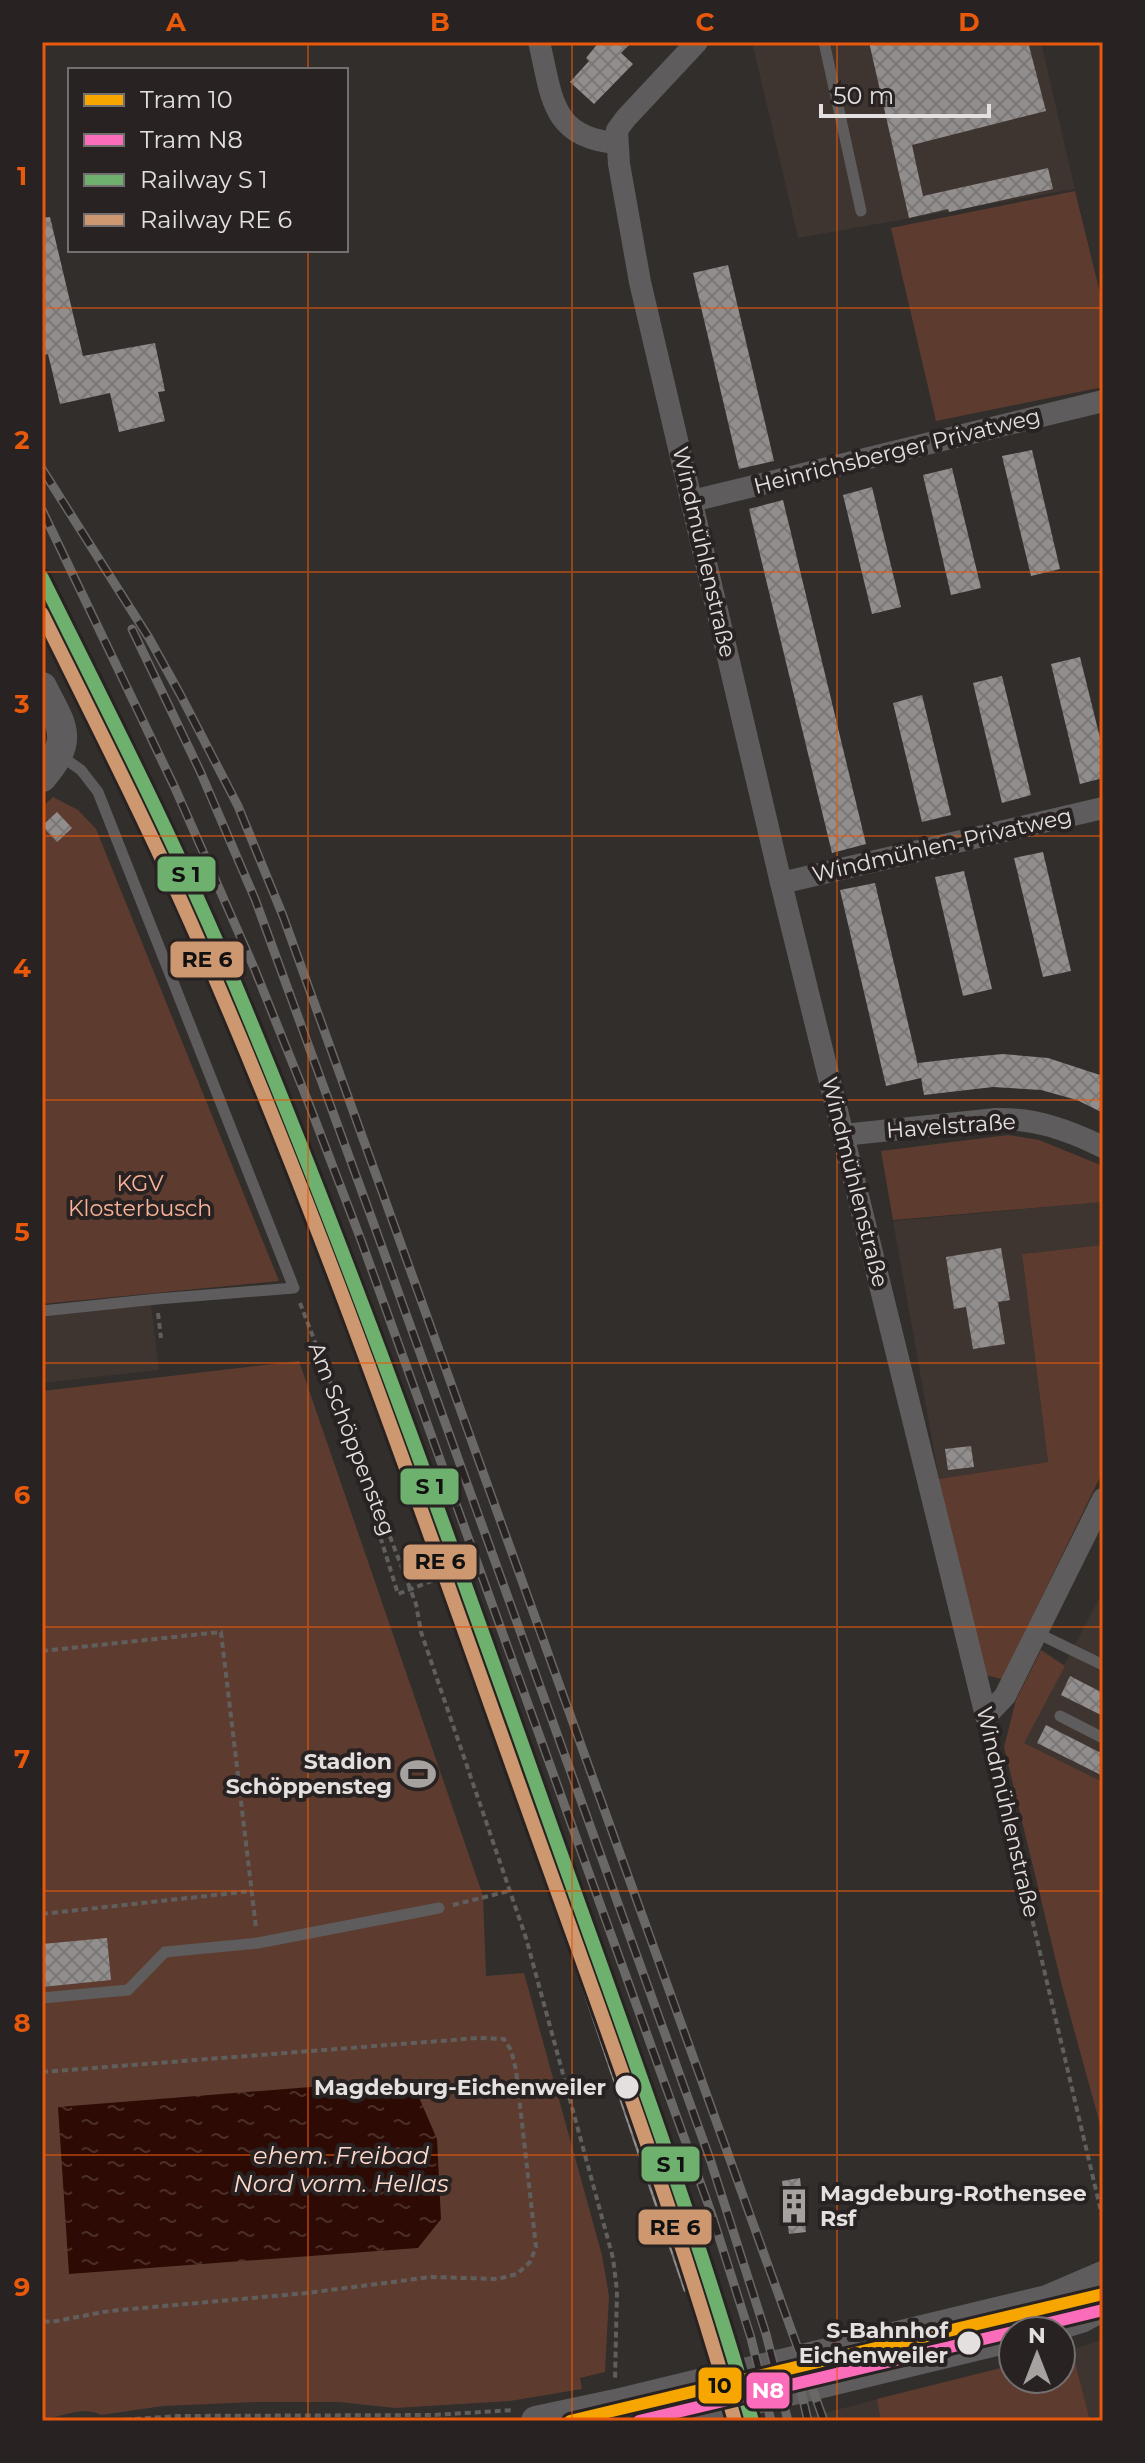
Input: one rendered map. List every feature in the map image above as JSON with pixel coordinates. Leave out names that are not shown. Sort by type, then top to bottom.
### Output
[{"type":"main road","points":[[42,687],[58,719],[63,741],[50,766]]},
{"type":"main road","points":[[1077,2319],[1100,2293]]},
{"type":"main road","points":[[660,2408],[1047,2300],[1100,2293]]},
{"type":"main road","points":[[529,2415],[660,2408],[997,2340]]},
{"type":"street","points":[[539,42],[555,107],[565,123],[600,142],[617,143],[617,130],[626,118],[697,42]]},
{"type":"street","name":"Windmühlenstraße","points":[[617,143],[640,282],[781,883],[986,1716]]},
{"type":"street","name":"Heinrichsberger Privatweg","points":[[692,501],[1103,401]]},
{"type":"street","name":"Windmühlen-Privatweg","points":[[781,883],[1103,808]]},
{"type":"street","name":"Havelstraße","points":[[843,1135],[1021,1119],[1059,1128],[1103,1147]]},
{"type":"street","points":[[986,1716],[1005,1696],[1103,1499]]},
{"type":"lane","points":[[824,42],[861,211]]},
{"type":"lane","points":[[42,1311],[294,1288],[98,792],[81,770],[50,766]]},
{"type":"lane","points":[[1035,1632],[1103,1665]]},
{"type":"lane","points":[[1060,1716],[1103,1738]]},
{"type":"lane","points":[[42,1998],[128,1990],[165,1952],[258,1943],[439,1908]]},
{"type":"path","name":"Am Schöppensteg","points":[[294,1288],[416,1604],[421,1632],[526,1938],[613,2258],[617,2291],[615,2388]]},
{"type":"path","points":[[157,1299],[161,1338]]},
{"type":"path","points":[[376,1502],[376,1523],[398,1594],[442,1577],[471,1647]]},
{"type":"path","points":[[42,1651],[221,1632],[258,1943]]},
{"type":"path","name":"Windmühlenstraße","points":[[986,1716],[1103,2220]]},
{"type":"path","points":[[42,1914],[252,1891]]},
{"type":"path","points":[[439,1908],[509,1891]]},
{"type":"path","points":[[42,2072],[478,2038],[504,2039],[511,2050],[516,2070],[536,2247],[530,2262],[517,2274],[498,2279],[431,2277],[307,2293],[109,2311],[42,2321]]},
{"type":"path","points":[[693,2283],[714,2348]]},
{"type":"path","points":[[105,2421],[335,2413],[529,2415]]},
{"type":"path","points":[[335,2413],[335,2421]]},
{"type":"shaded area","points":[[752,42],[1041,42],[1075,189],[798,238]]},
{"type":"shaded area","points":[[1103,1202],[1103,1245],[1022,1254],[1048,1462],[939,1479],[893,1221]]},
{"type":"shaded area","points":[[151,1304],[159,1370],[42,1383],[42,1316]]},
{"type":"shaded area","points":[[1103,1591],[1103,1782],[1023,1743]]},
{"type":"shaded area","points":[[1103,2339],[1103,2421],[792,2421],[997,2369],[997,2395],[1077,2395],[1077,2348]]},
{"type":"green space","points":[[1075,191],[1103,305],[1103,387],[936,421],[891,228]]},
{"type":"green space","name":"KGV Klosterbusch","points":[[53,797],[78,810],[96,829],[279,1281],[42,1304],[42,807]]},
{"type":"green space","points":[[1008,1135],[1039,1140],[1103,1166],[1103,1202],[893,1220],[881,1151]]},
{"type":"green space","points":[[1103,1245],[1103,1471],[1002,1679],[981,1674],[939,1479],[1048,1462],[1022,1254]]},
{"type":"green space","points":[[299,1361],[483,1896],[486,1976],[524,1973],[602,2255],[609,2296],[605,2372],[580,2378],[582,2389],[510,2401],[395,2408],[339,2402],[256,2402],[163,2406],[101,2415],[87,2411],[42,2419],[42,1391]]},
{"type":"green space","points":[[1041,1650],[1065,1666],[1024,1743],[1103,1782],[1103,2135],[1062,1986],[1004,1747],[1016,1700]]},
{"type":"green space","points":[[997,2369],[997,2395],[1077,2395],[1077,2370],[1090,2421],[881,2421],[877,2399]]},
{"type":"water","name":"ehem. Freibad Nord vorm. Hellas","points":[[411,2079],[437,2139],[441,2219],[418,2248],[69,2274],[58,2107]]},
{"type":"building","points":[[599,42],[632,42],[621,53],[633,64],[594,104],[570,82],[589,61],[586,58]]},
{"type":"building","points":[[869,42],[1028,42],[1046,111],[912,145],[923,196],[1048,168],[1053,189],[909,218]]},
{"type":"building","points":[[50,217],[83,356],[155,343],[165,391],[158,392],[165,421],[119,432],[110,393],[60,404],[48,354],[42,356],[42,218]]},
{"type":"building","points":[[728,265],[774,461],[739,469],[693,273]]},
{"type":"building","points":[[1032,450],[1060,569],[1031,576],[1002,456]]},
{"type":"building","points":[[952,468],[981,588],[951,595],[923,475]]},
{"type":"building","points":[[872,487],[901,607],[872,614],[843,495]]},
{"type":"building","points":[[783,500],[866,844],[832,853],[749,509]]},
{"type":"building","points":[[1080,657],[1103,750],[1103,778],[1080,784],[1051,664]]},
{"type":"building","points":[[1002,676],[1031,795],[1002,803],[973,683]]},
{"type":"building","points":[[922,695],[951,815],[922,822],[893,703]]},
{"type":"building","points":[[57,812],[72,828],[57,842],[42,826]]},
{"type":"building","points":[[1043,852],[1071,971],[1043,977],[1014,858]]},
{"type":"building","points":[[964,871],[992,989],[963,996],[935,877]]},
{"type":"building","points":[[875,883],[920,1074],[918,1063],[1003,1054],[1048,1058],[1103,1076],[1103,1113],[1077,1100],[1041,1090],[993,1087],[924,1095],[921,1078],[886,1086],[840,890]]},
{"type":"building","points":[[1001,1248],[1010,1300],[998,1302],[1005,1344],[973,1349],[966,1307],[954,1309],[946,1257]]},
{"type":"building","points":[[971,1446],[974,1467],[948,1470],[945,1449]]},
{"type":"building","points":[[1070,1676],[1103,1693],[1103,1716],[1061,1695]]},
{"type":"building","points":[[1046,1725],[1103,1754],[1103,1776],[1037,1743]]},
{"type":"building","points":[[107,1938],[111,1980],[42,1987],[42,1944]]},
{"type":"building","points":[[593,1958],[704,2285],[684,2292],[574,1965]]},
{"type":"building","name":"Magdeburg-Rothensee Rsf","points":[[800,2178],[806,2232],[789,2234],[782,2181]]},
{"type":"railway","points":[[42,469],[149,638],[180,694],[238,806],[283,916],[824,2421]]},
{"type":"railway","points":[[42,510],[175,788],[255,970],[361,1240],[712,2215],[751,2338],[771,2421]]},
{"type":"railway","points":[[132,629],[200,771],[255,899],[711,2162],[766,2334],[788,2421]]},
{"type":"railway","points":[[796,2369],[808,2421]]},
{"type":"tram line","name":"10","points":[[570,2421],[1103,2294]]},
{"type":"tram line","name":"N8","points":[[1077,2316],[1103,2310]]},
{"type":"tram line","name":"N8","points":[[639,2421],[997,2336]]},
{"type":"transit line","points":[[42,578],[212,930],[353,1279],[648,2100],[752,2421]]},
{"type":"transit line","points":[[42,614],[180,898],[242,1042],[325,1250],[631,2097],[735,2421]]},
{"type":"place","name":"Stadion Schöppensteg","points":[[418,1774]]},
{"type":"place","name":"Magdeburg-Eichenweiler","points":[[627,2087]]},
{"type":"place","name":"Magdeburg-Rothensee Rsf","points":[[794,2206]]},
{"type":"place","name":"S-Bahnhof Eichenweiler","points":[[969,2343]]}]
